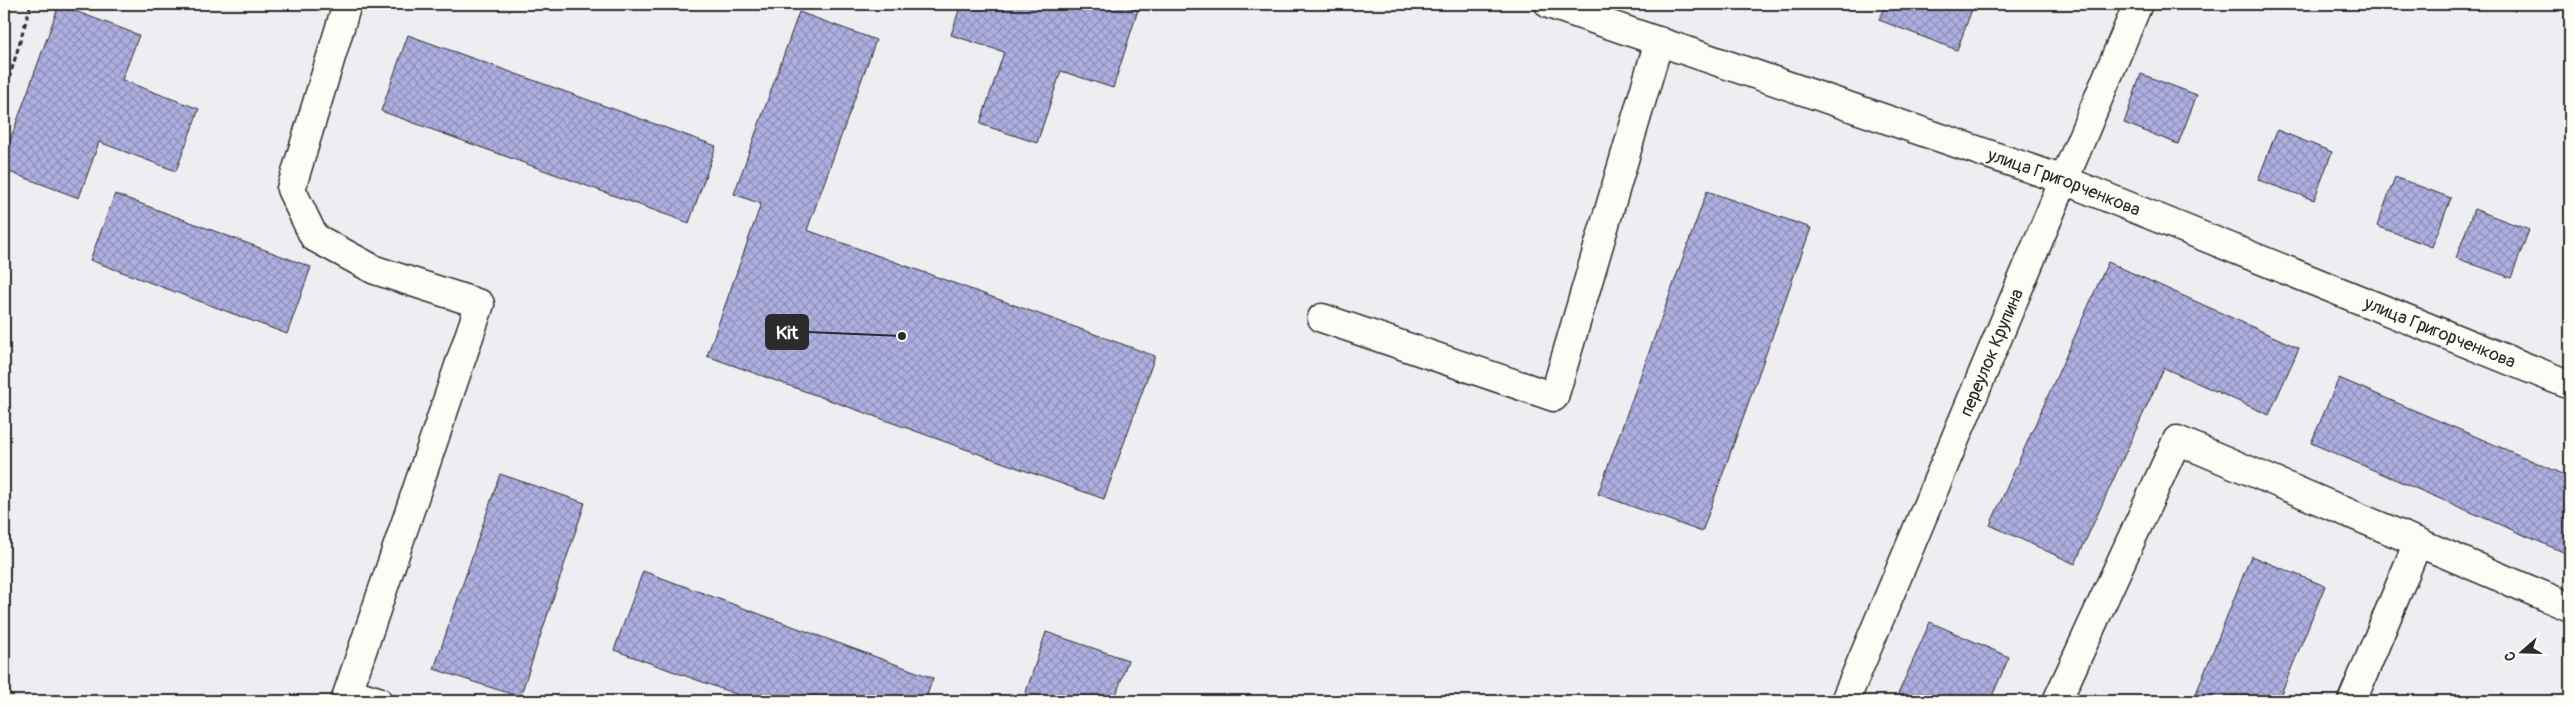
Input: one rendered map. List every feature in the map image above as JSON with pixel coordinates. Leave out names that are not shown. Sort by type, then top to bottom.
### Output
[{"type":"street","points":[[347,4],[291,189],[314,237],[375,270],[480,304],[347,697],[378,701]]},
{"type":"street","name":"улица Григорченкова","points":[[1549,4],[2064,180],[2570,385]]},
{"type":"street","name":"переулок Крупина","points":[[1845,701],[2138,4]]},
{"type":"street","points":[[1322,318],[1554,397],[1659,41]]},
{"type":"street","points":[[2057,701],[2177,440],[2570,607]]},
{"type":"street","points":[[2352,701],[2418,542]]},
{"type":"path","points":[[4,96],[31,4]]},
{"type":"building","points":[[961,4],[1119,4],[1138,10],[1113,88],[1061,71],[1037,143],[980,124],[1004,52],[951,35]]},
{"type":"building","points":[[1885,4],[1974,4],[1957,50],[1879,20]]},
{"type":"building","points":[[59,5],[139,35],[122,80],[199,109],[176,171],[99,142],[79,198],[4,170],[4,157]]},
{"type":"building","points":[[799,12],[876,40],[807,230],[1155,356],[1104,499],[707,356],[761,204],[734,194]]},
{"type":"building","points":[[408,35],[716,146],[689,223],[381,111]]},
{"type":"building","points":[[2141,74],[2197,95],[2178,144],[2124,123]]},
{"type":"building","points":[[2277,130],[2332,152],[2314,200],[2258,180]]},
{"type":"building","points":[[2395,177],[2451,198],[2432,247],[2377,226]]},
{"type":"building","points":[[1707,191],[1811,228],[1702,532],[1598,494]]},
{"type":"building","points":[[115,194],[311,267],[287,334],[90,260]]},
{"type":"building","points":[[2474,209],[2529,230],[2511,278],[2456,258]]},
{"type":"building","points":[[2108,262],[2299,348],[2269,415],[2164,368],[2075,564],[1990,525]]},
{"type":"building","points":[[2339,378],[2570,477],[2570,555],[2311,443]]},
{"type":"building","points":[[500,474],[585,503],[520,697],[434,669]]},
{"type":"building","points":[[2251,556],[2325,586],[2278,701],[2193,701]]},
{"type":"building","points":[[643,571],[933,678],[925,701],[755,701],[614,650]]},
{"type":"building","points":[[1930,622],[2009,657],[1990,701],[1895,701]]},
{"type":"building","points":[[1046,632],[1128,660],[1114,701],[1023,701]]},
{"type":"place","name":"Kit","points":[[902,336]]}]
